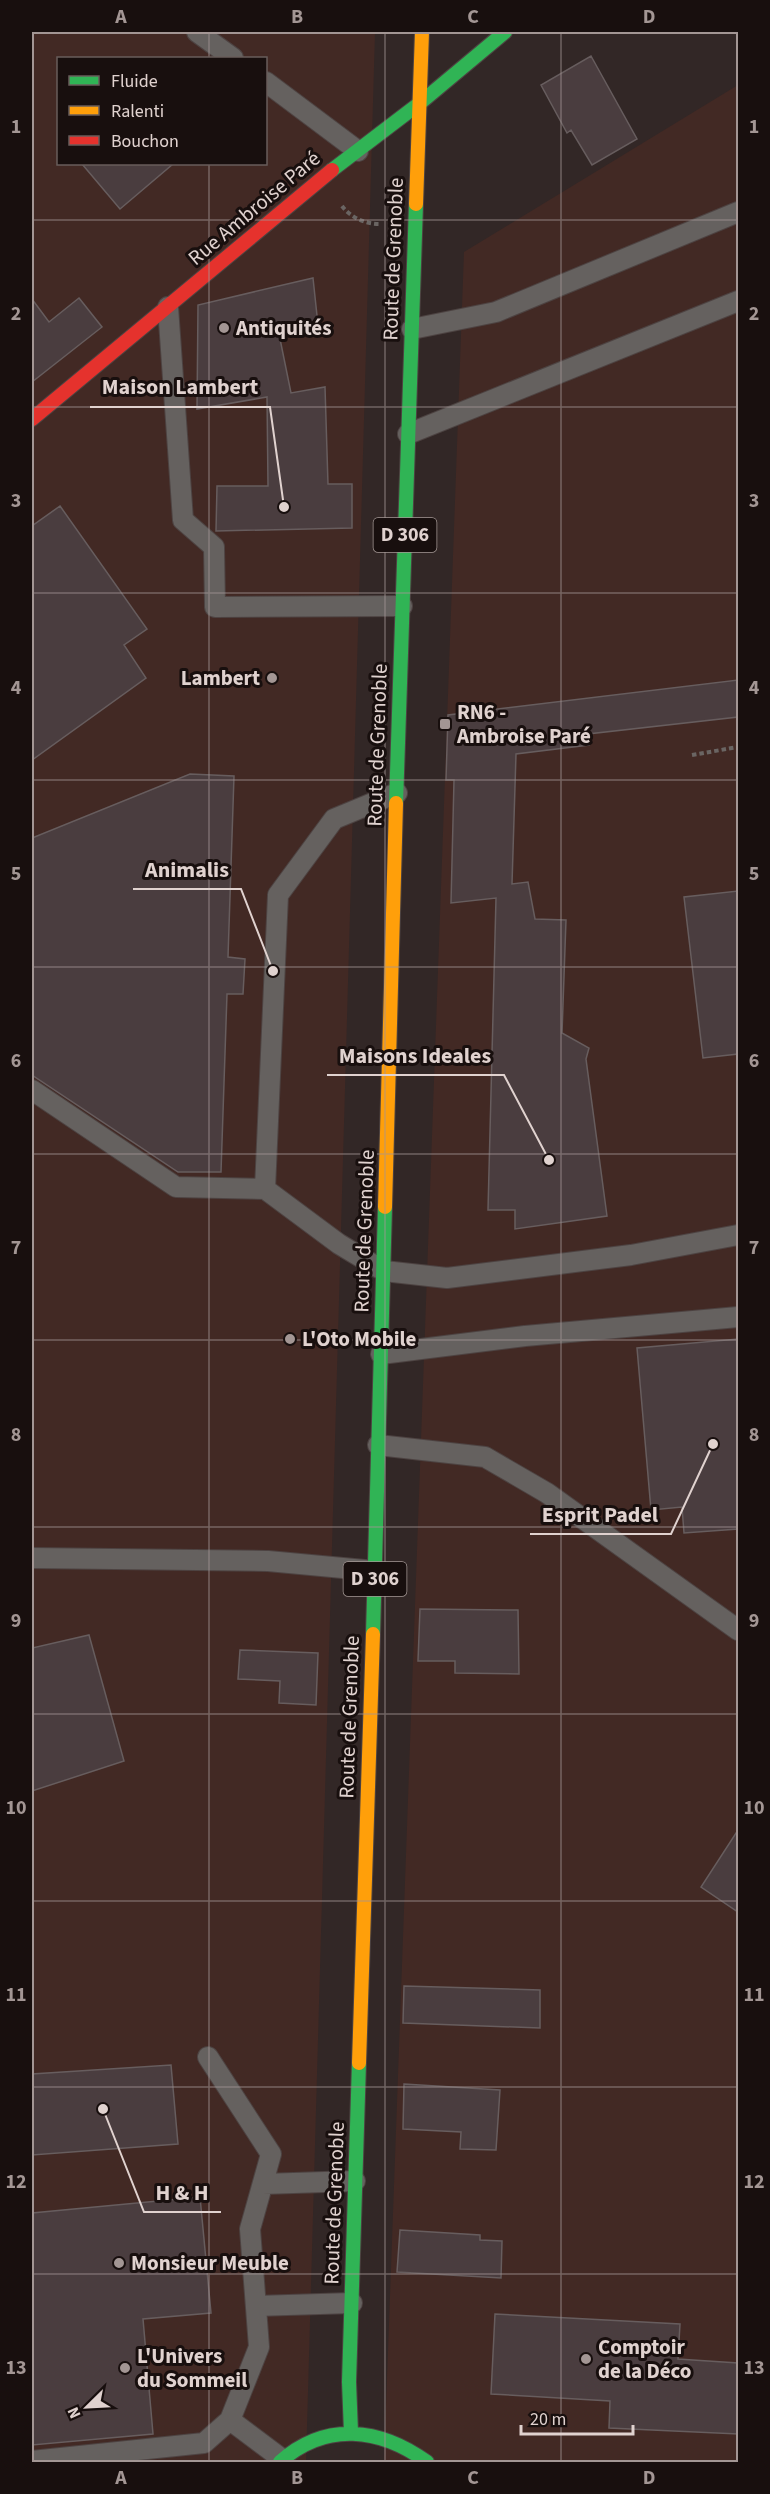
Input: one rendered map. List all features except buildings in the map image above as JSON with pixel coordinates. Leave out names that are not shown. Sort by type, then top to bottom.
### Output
[{"type":"main road","name":"Route de Grenoble","points":[[351,2432],[349,2382],[384,1271],[402,606],[422,32]]},
{"type":"main road","name":"Rue Ambroise Paré","points":[[32,419],[322,178],[420,103],[504,32]]},
{"type":"main road","points":[[281,2461],[314,2440],[351,2432],[382,2436],[411,2448],[427,2463]]},
{"type":"lane","points":[[197,32],[232,57]]},
{"type":"lane","points":[[267,83],[358,151]]},
{"type":"lane","points":[[412,329],[496,312],[738,212]]},
{"type":"lane","points":[[408,434],[738,301]]},
{"type":"lane","points":[[168,307],[183,520],[214,547],[215,608],[402,606]]},
{"type":"lane","points":[[266,1189],[278,895],[334,819],[397,793]]},
{"type":"lane","points":[[32,1090],[176,1187],[266,1189],[339,1244],[384,1271],[447,1278],[632,1255],[738,1235]]},
{"type":"lane","points":[[381,1354],[525,1336],[738,1317]]},
{"type":"lane","points":[[378,1444],[485,1457],[547,1493],[738,1630]]},
{"type":"lane","points":[[32,1558],[268,1561],[375,1571]]},
{"type":"lane","points":[[32,2461],[204,2443],[231,2420],[259,2347],[250,2229],[271,2154],[208,2057]]},
{"type":"lane","points":[[263,2184],[355,2181]]},
{"type":"lane","points":[[256,2306],[352,2303]]},
{"type":"lane","points":[[231,2420],[281,2461]]},
{"type":"path","points":[[322,178],[347,212],[369,224],[416,224]]},
{"type":"path","points":[[692,755],[738,747]]},
{"type":"shaded area","points":[[32,32],[375,32],[306,2462],[32,2462]]},
{"type":"shaded area","points":[[738,85],[738,2462],[384,2462],[464,252]]},
{"type":"traffic: fast","points":[[332,170],[420,103],[505,32]]},
{"type":"traffic: fast","points":[[396,803],[416,204]]},
{"type":"traffic: fast","points":[[373,1634],[385,1207]]},
{"type":"traffic: fast","points":[[351,2432],[349,2382],[359,2063]]},
{"type":"traffic: fast","points":[[280,2462],[316,2440],[334,2435],[353,2434],[372,2436],[391,2442],[427,2462]]},
{"type":"traffic: slow","points":[[416,204],[422,32]]},
{"type":"traffic: slow","points":[[385,1207],[396,803]]},
{"type":"traffic: slow","points":[[359,2063],[373,1634]]},
{"type":"traffic: jam","points":[[32,419],[332,170]]},
{"type":"place","name":"Antiquités","points":[[224,328]]},
{"type":"place","name":"Maison Lambert","points":[[284,507]]},
{"type":"place","name":"Lambert","points":[[272,678]]},
{"type":"place","name":"RN6 - Ambroise Paré","points":[[445,724]]},
{"type":"place","name":"Animalis","points":[[273,971]]},
{"type":"place","name":"Maisons Ideales","points":[[549,1160]]},
{"type":"place","name":"L'Oto Mobile","points":[[290,1339]]},
{"type":"place","name":"Esprit Padel","points":[[713,1444]]},
{"type":"place","name":"H & H","points":[[103,2109]]},
{"type":"place","name":"Monsieur Meuble","points":[[119,2263]]},
{"type":"place","name":"Comptoir de la Déco","points":[[586,2359]]},
{"type":"place","name":"L'Univers du Sommeil","points":[[125,2368]]}]
